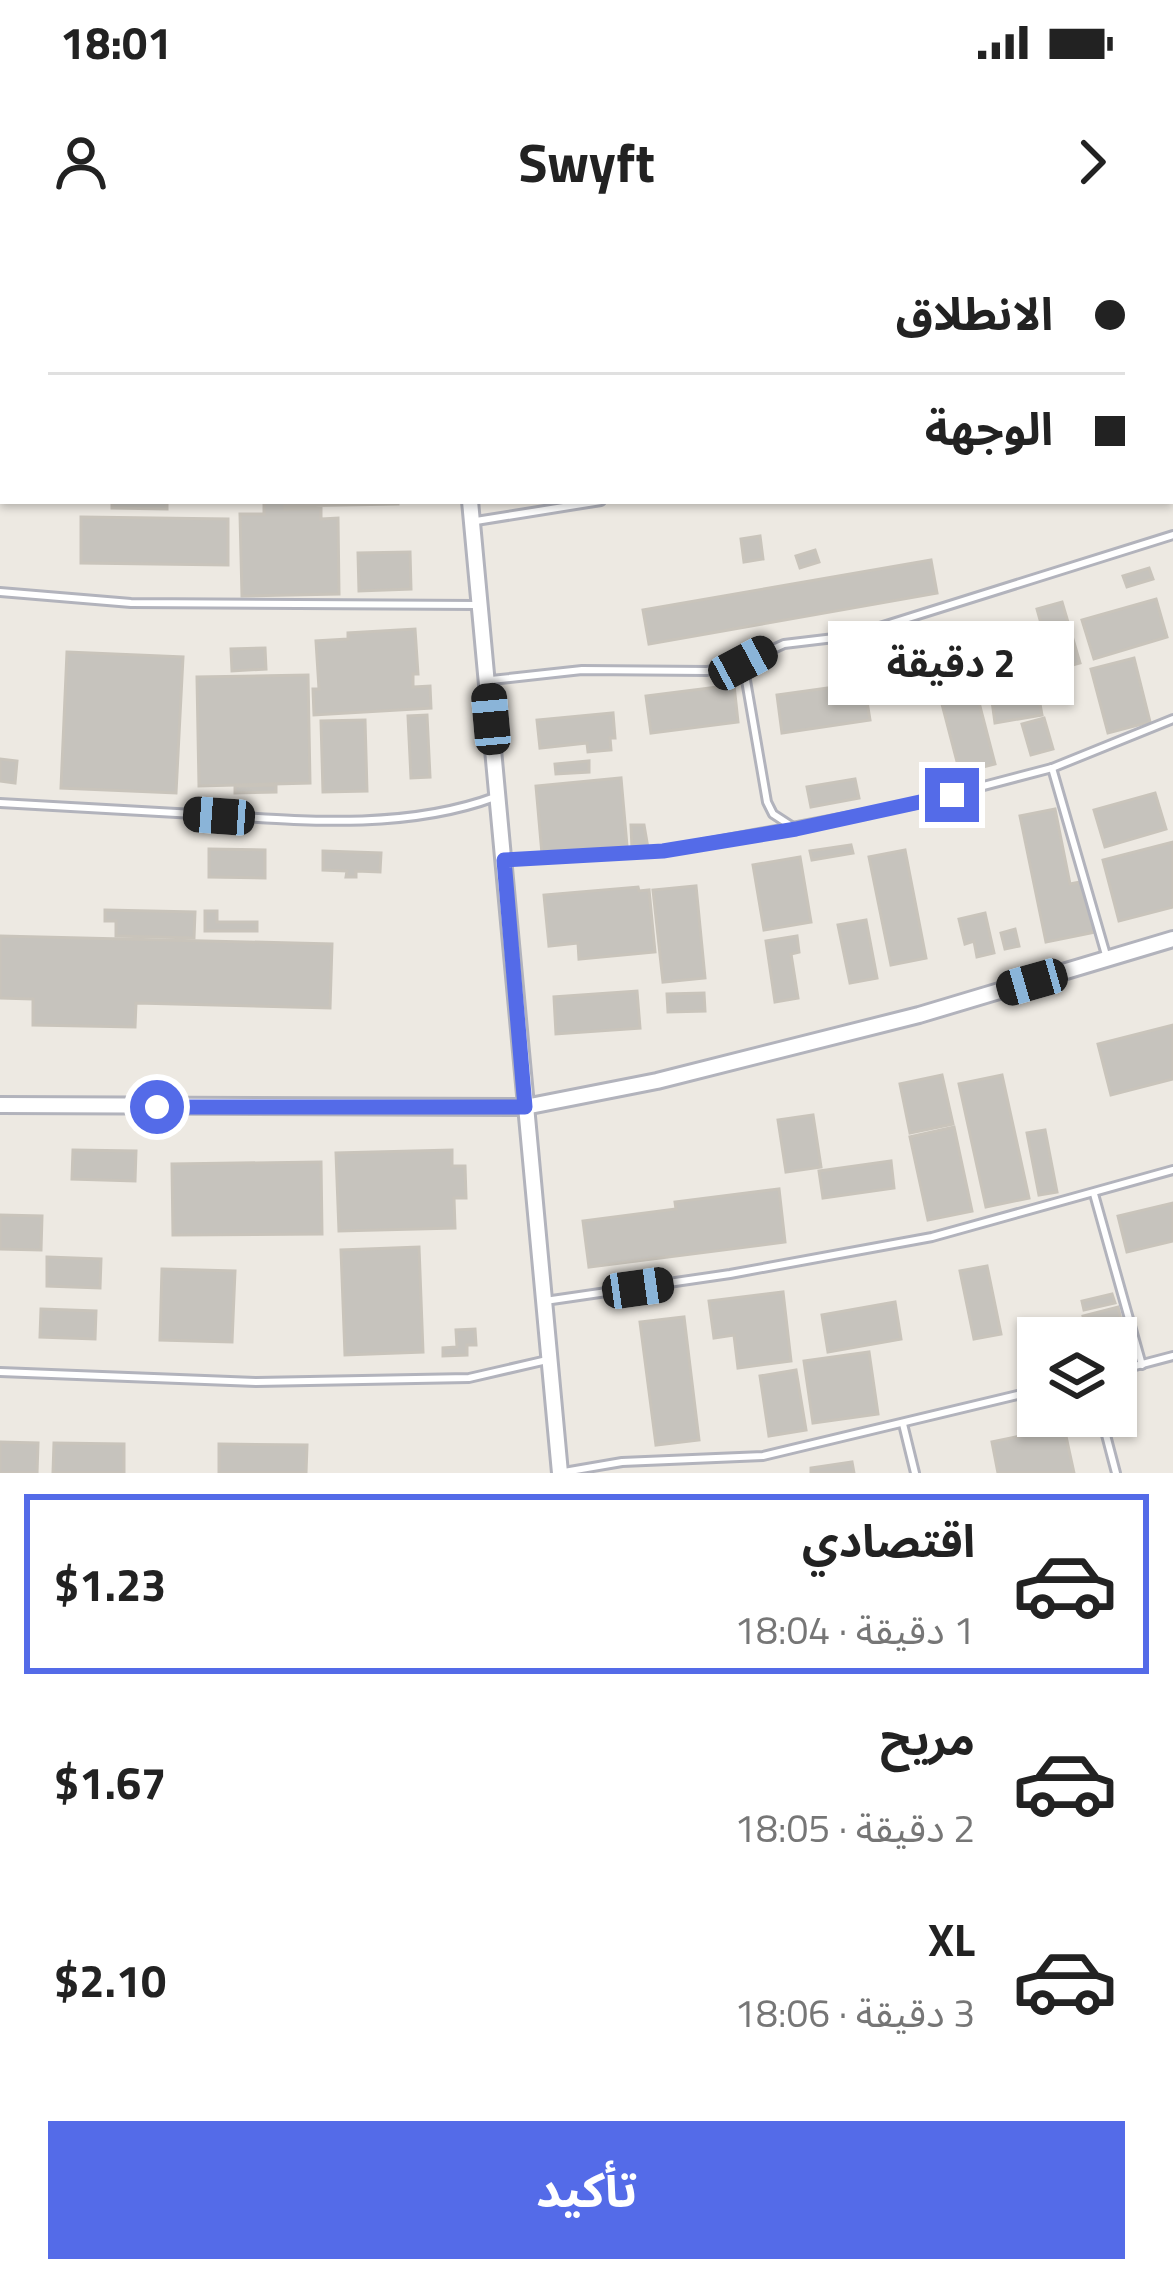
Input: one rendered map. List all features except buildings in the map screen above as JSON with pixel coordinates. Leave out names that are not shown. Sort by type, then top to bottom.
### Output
[{"type":"street","points":[[470,504],[560,1473]]},
{"type":"street","points":[[0,1105],[525,1107],[766,1053],[1173,939]]},
{"type":"lane","points":[[472,522],[583,504]]},
{"type":"lane","points":[[487,681],[583,670],[683,674],[743,663],[784,644],[851,636],[1173,535]]},
{"type":"lane","points":[[0,592],[131,603],[481,605]]},
{"type":"lane","points":[[743,663],[767,802],[773,814],[796,829]]},
{"type":"lane","points":[[504,860],[663,851],[915,804],[1052,768],[1173,719]]},
{"type":"lane","points":[[1052,768],[1108,960]]},
{"type":"lane","points":[[0,803],[307,821],[410,816],[498,796]]},
{"type":"lane","points":[[545,1301],[932,1237],[1173,1170]]},
{"type":"lane","points":[[1094,1195],[1142,1365]]},
{"type":"lane","points":[[1137,1366],[1173,1356]]},
{"type":"lane","points":[[0,1372],[256,1382],[445,1378],[494,1374],[547,1360]]},
{"type":"lane","points":[[560,1473],[622,1462],[763,1456],[1017,1395]]},
{"type":"lane","points":[[902,1423],[915,1473]]},
{"type":"lane","points":[[1107,1437],[1116,1473]]},
{"type":"route","points":[[157,1107],[525,1107],[504,860],[663,851],[796,829],[952,795]]}]
